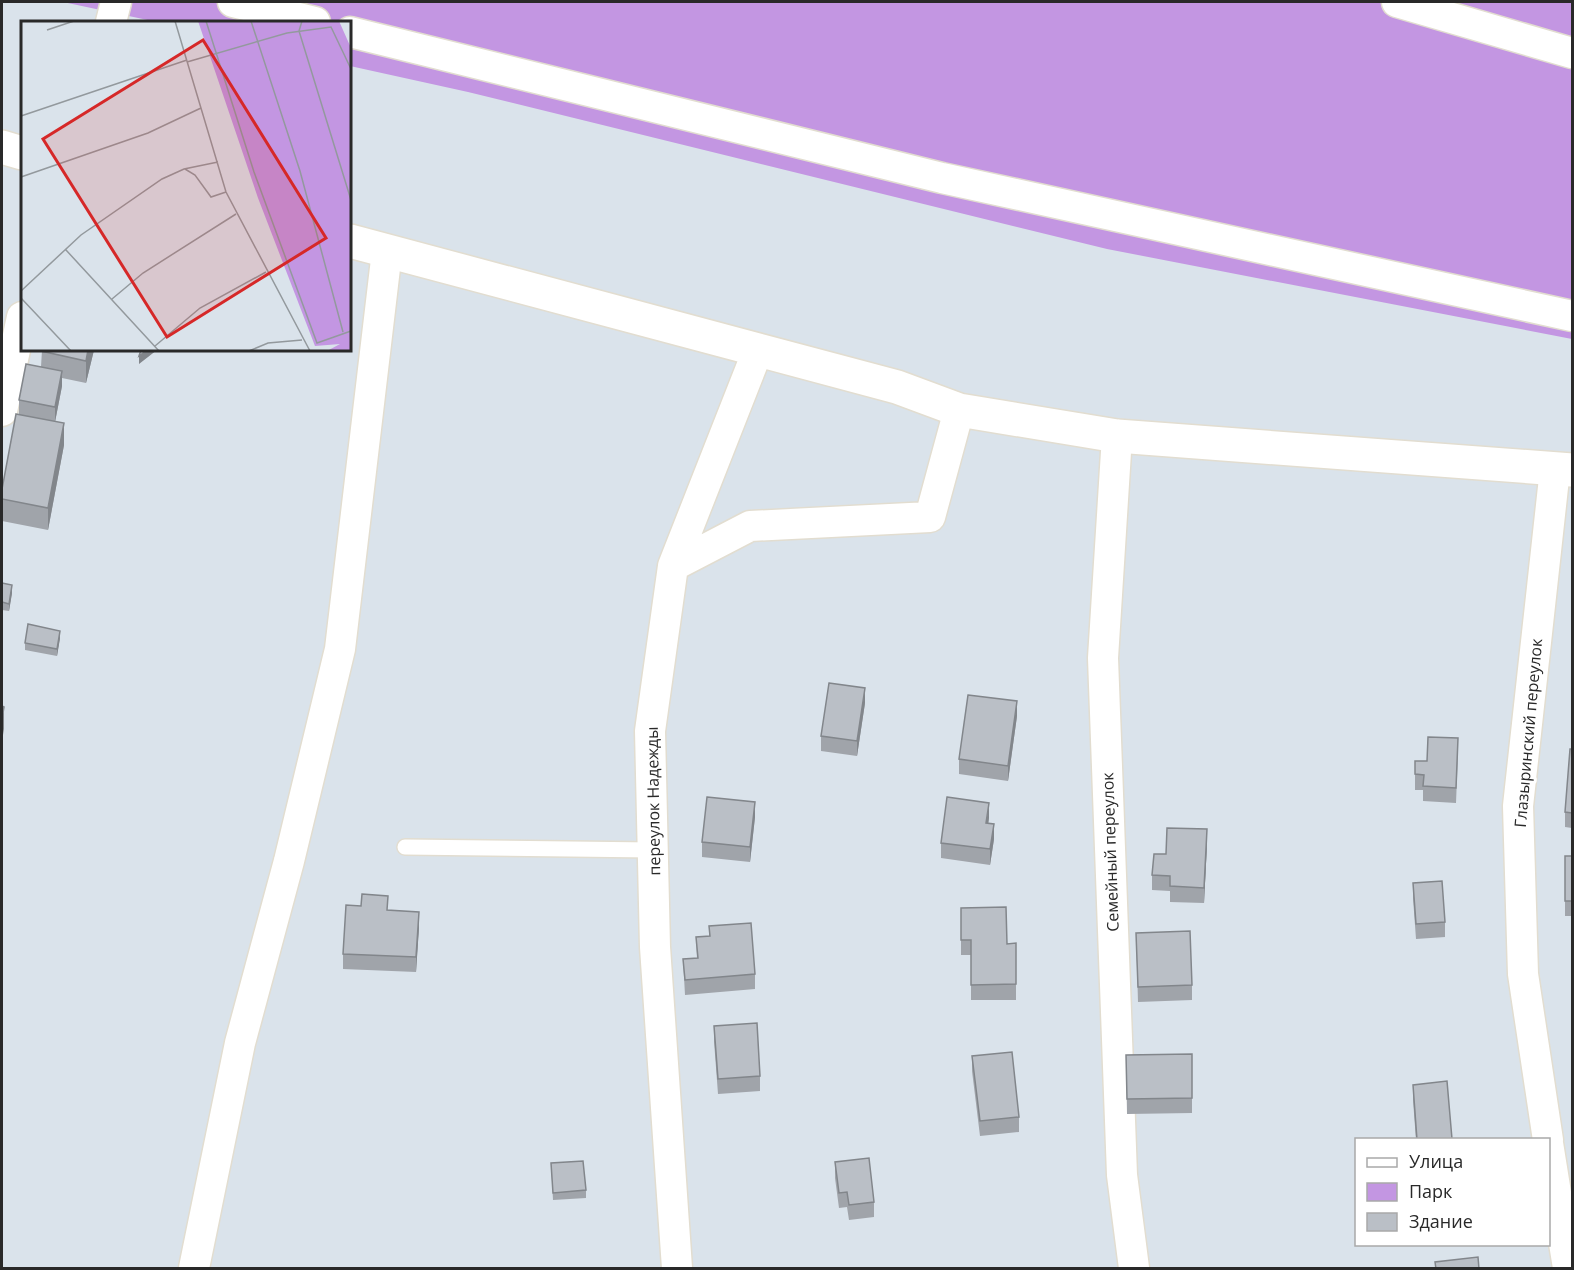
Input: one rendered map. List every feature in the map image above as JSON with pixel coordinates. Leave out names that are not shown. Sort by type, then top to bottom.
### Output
[{"type":"street","points":[[111,21],[116,2]]},
{"type":"street","points":[[233,2],[311,21]]},
{"type":"street","points":[[1397,2],[1572,53]]},
{"type":"street","points":[[351,32],[942,178],[1572,316]]},
{"type":"street","points":[[2,147],[21,153]]},
{"type":"street","points":[[351,241],[897,387],[959,410],[1117,436],[1564,470]]},
{"type":"street","points":[[194,1269],[240,1043],[289,861],[340,649],[387,251]]},
{"type":"street","points":[[2,411],[21,322]]},
{"type":"street","name":"переулок Надежды","points":[[677,1269],[655,947],[650,732],[673,566],[758,350]]},
{"type":"street","points":[[673,566],[750,526],[930,518],[959,410]]},
{"type":"street","name":"Семейный переулок","points":[[1117,436],[1103,658],[1122,1175],[1134,1269]]},
{"type":"street","name":"Глазыринский переулок","points":[[1548,1138],[1523,974],[1518,806],[1564,470]]},
{"type":"street","name":"Глазыринский переулок","points":[[1550,1154],[1568,1269]]},
{"type":"lane","points":[[405,847],[653,850]]},
{"type":"green space","points":[[63,2],[1572,2],[1572,339],[1107,249],[468,92],[351,66],[351,21],[152,21]]},
{"type":"building","points":[[41,351],[88,351],[86,361]]},
{"type":"building","points":[[26,364],[62,371],[55,407],[19,400]]},
{"type":"building","points":[[16,414],[64,423],[48,508],[2,499]]},
{"type":"building","points":[[2,583],[12,585],[9,604],[2,602]]},
{"type":"building","points":[[28,624],[60,631],[57,649],[25,643]]},
{"type":"building","points":[[829,683],[865,688],[857,741],[821,736]]},
{"type":"building","points":[[968,695],[1017,701],[1008,766],[959,759]]},
{"type":"building","points":[[1428,737],[1458,738],[1456,788],[1423,786],[1424,775],[1415,774],[1415,761],[1427,761]]},
{"type":"building","points":[[1570,749],[1572,749],[1572,813],[1565,812]]},
{"type":"building","points":[[707,797],[755,802],[750,847],[702,842]]},
{"type":"building","points":[[947,797],[989,803],[986,823],[994,824],[990,849],[941,843]]},
{"type":"building","points":[[1167,828],[1207,829],[1204,888],[1170,886],[1170,876],[1152,875],[1154,854],[1166,854]]},
{"type":"building","points":[[1565,856],[1572,856],[1572,901],[1565,901]]},
{"type":"building","points":[[1442,881],[1445,922],[1416,924],[1413,883]]},
{"type":"building","points":[[362,894],[388,896],[387,910],[419,912],[416,957],[343,954],[346,905],[361,906]]},
{"type":"building","points":[[1006,907],[1007,944],[1016,943],[1016,984],[971,985],[971,940],[961,940],[961,908]]},
{"type":"building","points":[[751,923],[755,974],[685,980],[683,959],[698,958],[696,937],[710,936],[709,926]]},
{"type":"building","points":[[1190,931],[1192,985],[1138,987],[1136,933]]},
{"type":"building","points":[[757,1023],[760,1076],[718,1079],[714,1026]]},
{"type":"building","points":[[1012,1052],[1019,1117],[980,1121],[972,1056]]},
{"type":"building","points":[[1192,1054],[1192,1098],[1127,1099],[1126,1055]]},
{"type":"building","points":[[1447,1081],[1452,1138],[1417,1138],[1413,1085]]},
{"type":"building","points":[[869,1158],[874,1202],[849,1205],[847,1192],[839,1193],[835,1162]]},
{"type":"building","points":[[583,1161],[586,1190],[553,1193],[551,1163]]},
{"type":"building","points":[[1478,1257],[1479,1269],[1436,1269],[1435,1262]]}]
